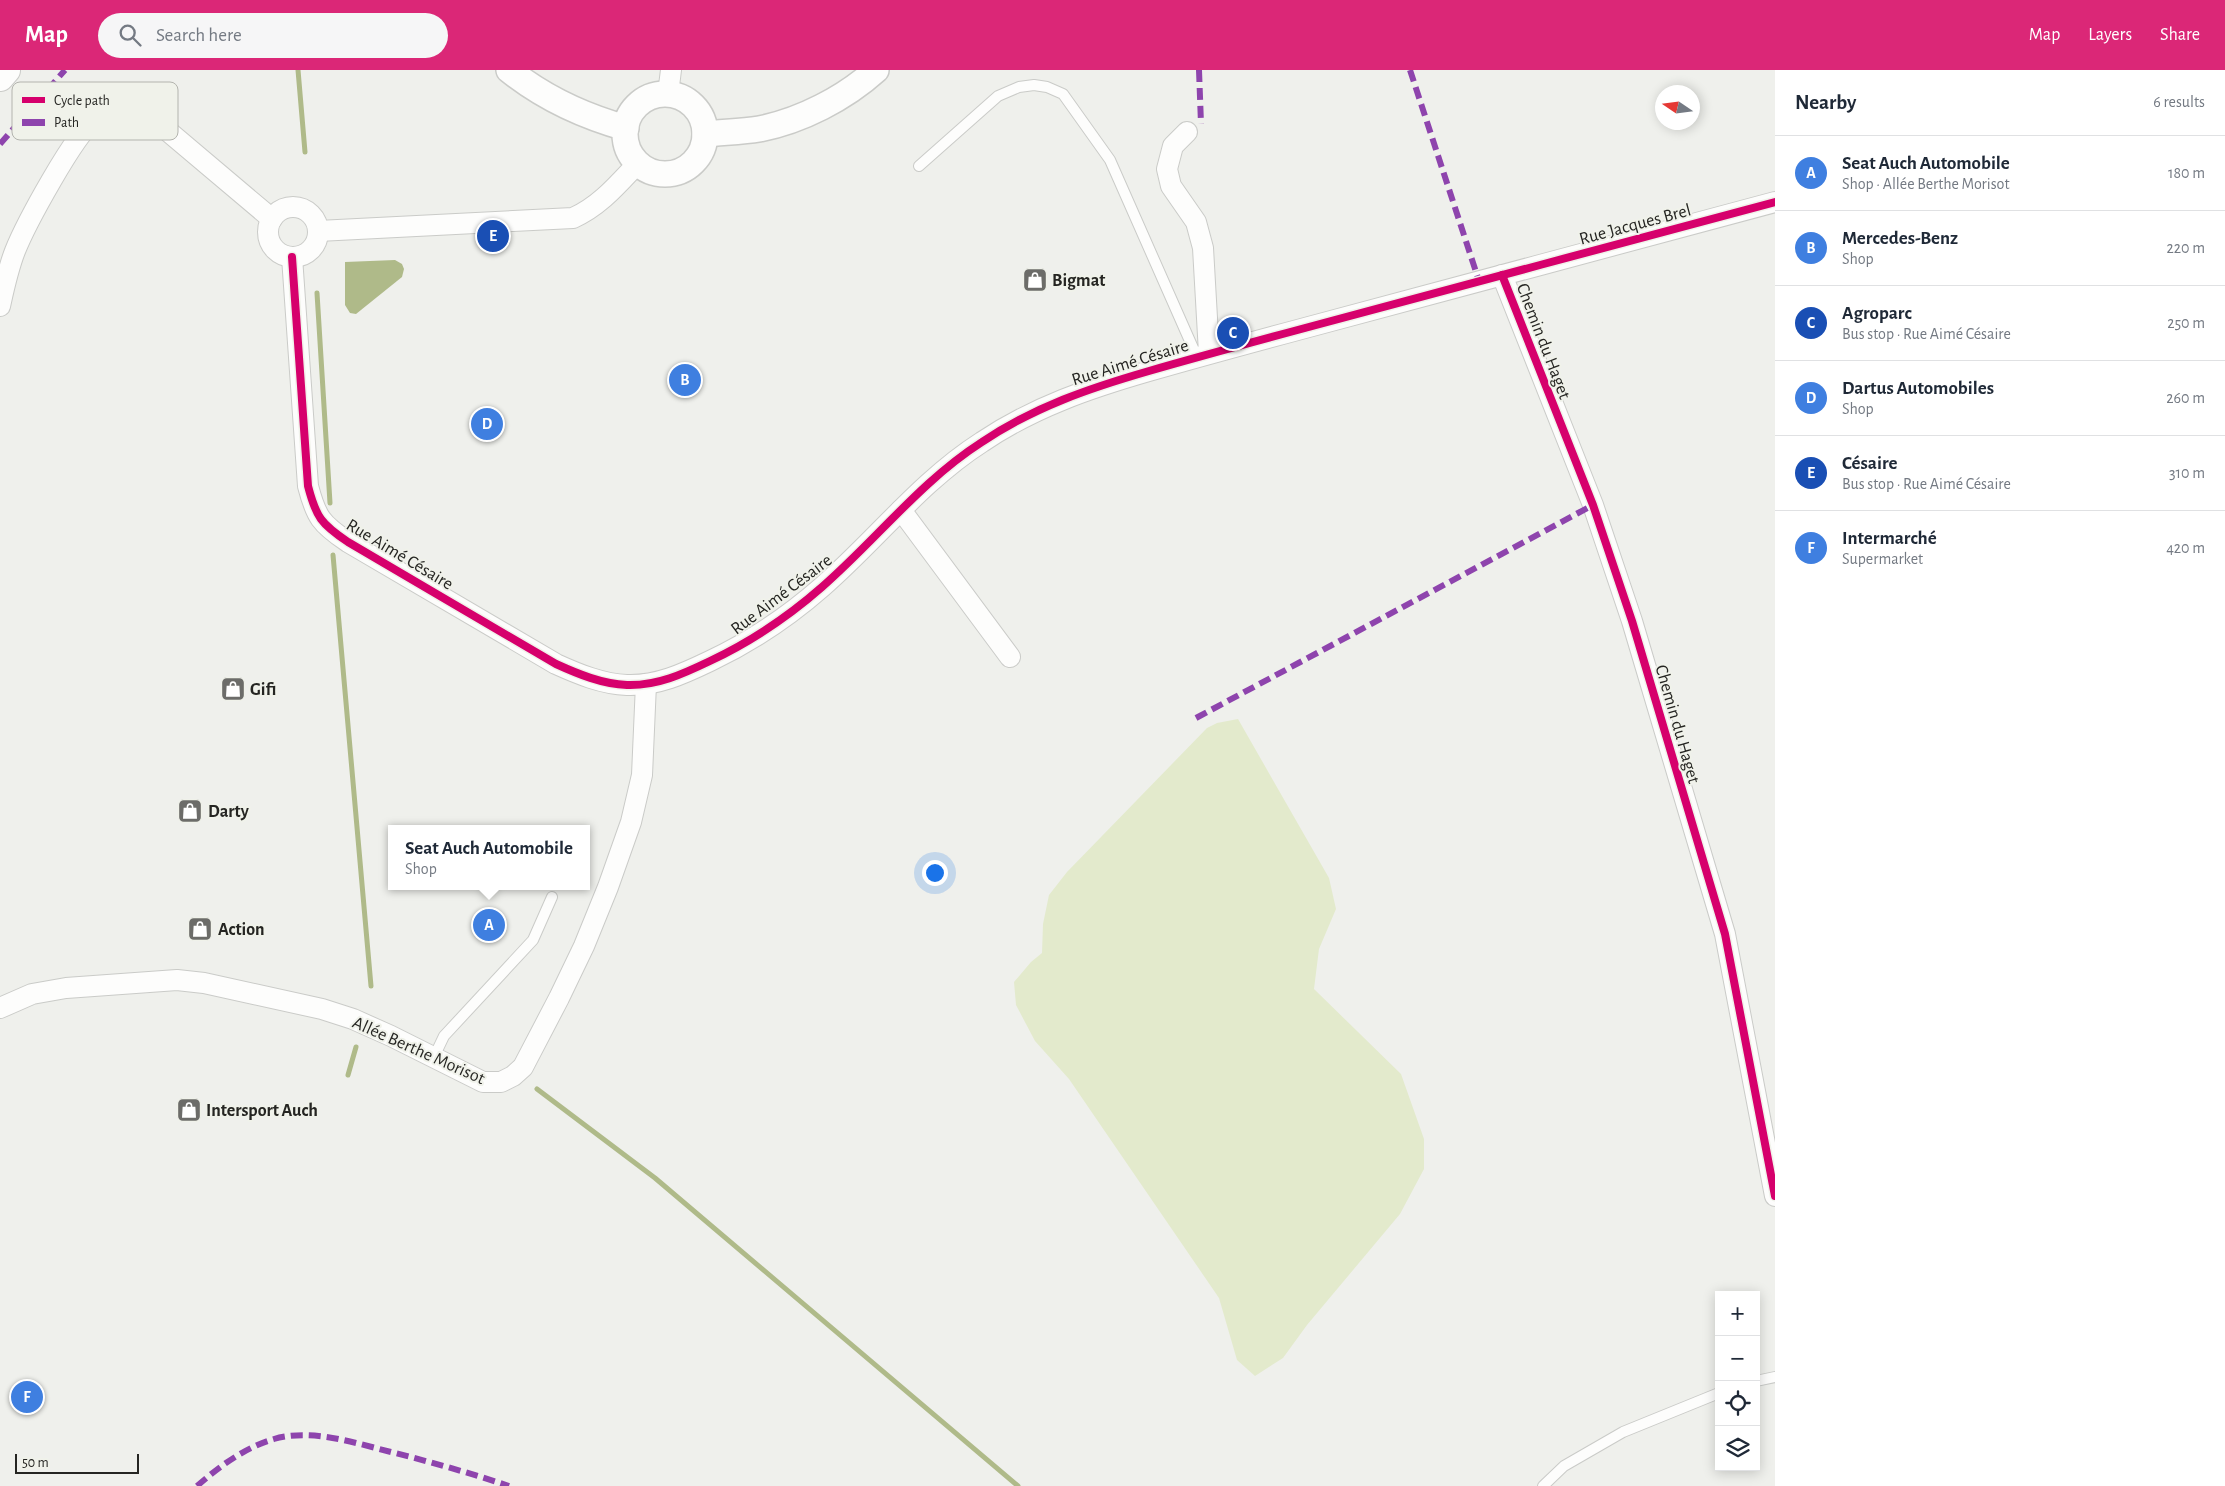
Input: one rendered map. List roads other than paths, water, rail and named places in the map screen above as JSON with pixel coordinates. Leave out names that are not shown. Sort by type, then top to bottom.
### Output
[{"type":"highway","points":[[0,77],[6,70]]},
{"type":"street","points":[[509,70],[552,100],[582,114],[626,128]]},
{"type":"street","points":[[705,134],[759,129],[789,120],[819,108],[860,84],[876,70]]},
{"type":"street","points":[[669,82],[691,103],[701,117],[705,134],[700,152],[689,166],[672,173],[654,172],[638,162],[628,147],[626,128],[628,119],[640,103],[669,82]]},
{"type":"street","points":[[1187,132],[1173,146],[1167,169],[1171,186],[1196,222],[1203,248],[1203,355]]},
{"type":"street","points":[[178,139],[272,218]]},
{"type":"street","points":[[0,306],[15,252],[26,228],[76,140]]},
{"type":"street","points":[[318,231],[573,218],[587,212],[602,200],[638,162]]},
{"type":"street","name":"Rue Jacques Brel","points":[[1502,275],[1775,202]]},
{"type":"street","points":[[299,208],[315,220],[318,231],[315,244],[311,250],[305,254],[292,257],[276,251],[270,244],[268,227],[272,218],[279,211],[299,208]]},
{"type":"street","name":"Rue Aimé Césaire","points":[[292,257],[308,486],[315,512],[319,517],[335,533],[348,542],[556,664],[590,678],[609,682],[646,684],[684,674],[732,650],[763,631],[821,587],[951,464],[980,442],[1048,405],[1092,388],[1203,355],[1502,275]]},
{"type":"street","name":"Chemin du Haget","points":[[1502,275],[1593,505],[1632,621],[1725,934],[1775,1196]]},
{"type":"street","points":[[901,510],[1010,657]]},
{"type":"street","name":"Allée Berthe Morisot","points":[[0,1008],[32,994],[66,988],[177,980],[204,983],[322,1009],[353,1019],[483,1082],[501,1082],[513,1076],[523,1067],[584,946],[632,822],[642,775],[646,684]]},
{"type":"lane","points":[[919,166],[998,96],[1019,88],[1034,85],[1047,87],[1063,94],[1110,160],[1203,355]]},
{"type":"lane","points":[[434,1057],[444,1036],[534,940],[552,897]]},
{"type":"lane","points":[[1760,1380],[1775,1377]]},
{"type":"lane","points":[[1543,1486],[1564,1466],[1623,1432],[1715,1395]]},
{"type":"waterway","points":[[298,70],[305,152]]},
{"type":"waterway","points":[[317,293],[330,503]]},
{"type":"waterway","points":[[333,555],[371,986]]},
{"type":"waterway","points":[[348,1075],[356,1047]]},
{"type":"waterway","points":[[537,1089],[655,1178],[1018,1486]]},
{"type":"place","name":"Césaire","points":[[493,236]]},
{"type":"place","name":"Bigmat","points":[[1035,280]]},
{"type":"place","name":"Agroparc","points":[[1233,333]]},
{"type":"place","name":"Mercedes-Benz","points":[[685,380]]},
{"type":"place","name":"Dartus Automobiles","points":[[487,424]]},
{"type":"place","name":"Gifi","points":[[233,689]]},
{"type":"place","name":"Darty","points":[[190,811]]},
{"type":"place","name":"Seat Auch Automobile","points":[[489,925]]},
{"type":"place","name":"Action","points":[[200,929]]},
{"type":"place","name":"Intersport Auch","points":[[189,1110]]},
{"type":"place","name":"Intermarché","points":[[27,1397]]}]
